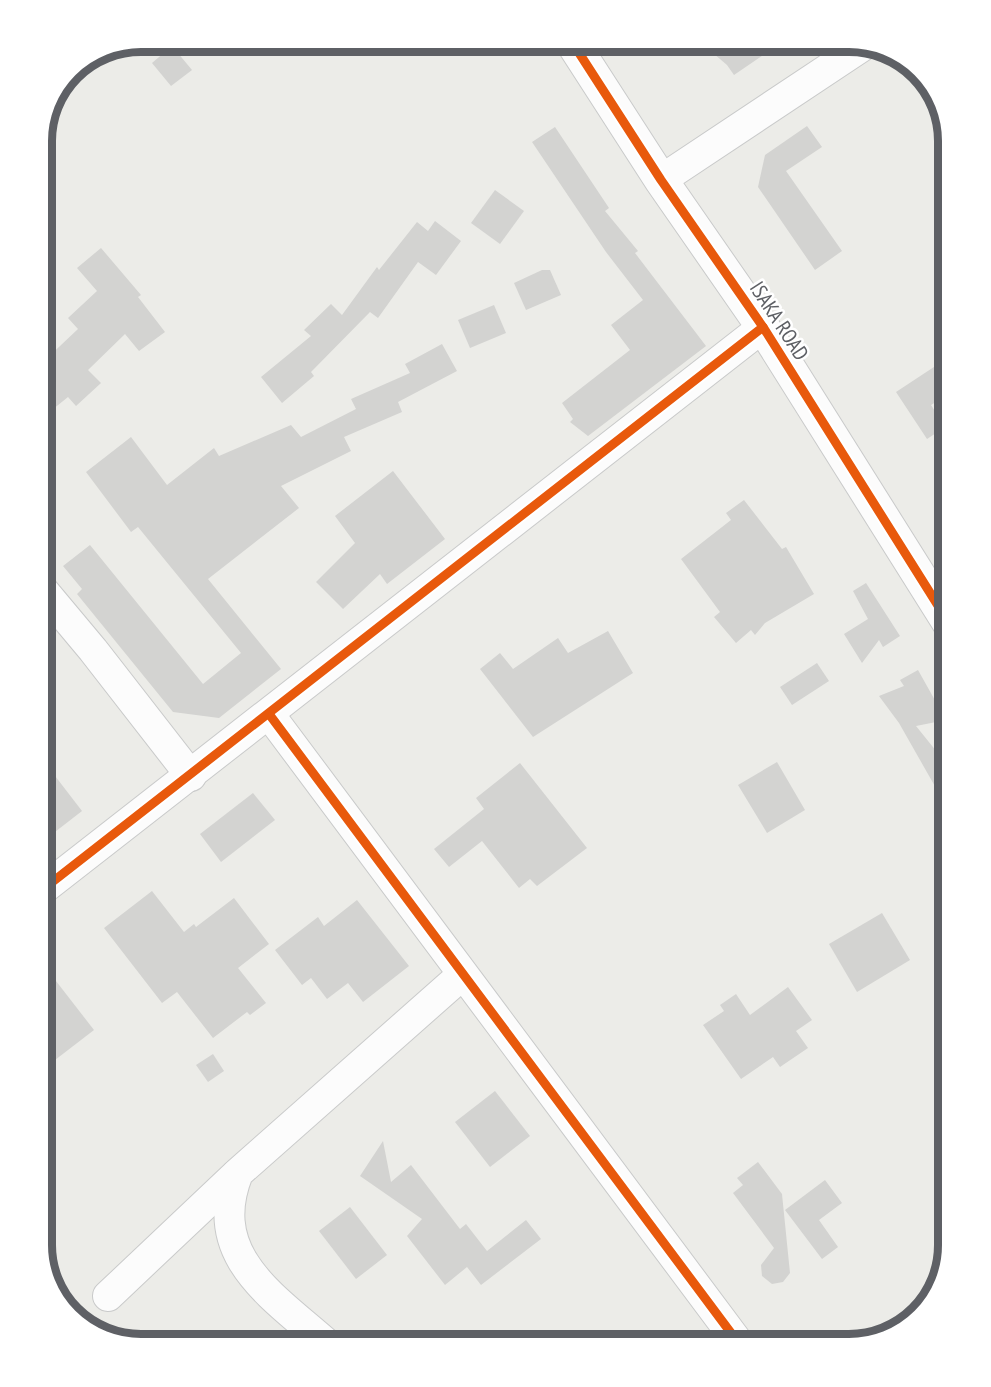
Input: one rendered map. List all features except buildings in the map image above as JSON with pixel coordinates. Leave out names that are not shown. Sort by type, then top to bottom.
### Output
[{"type":"street","name":"ISAKA ROAD","points":[[579,53],[661,180],[763,327],[938,605]]},
{"type":"street","points":[[661,180],[852,53]]},
{"type":"street","points":[[52,882],[763,327]]},
{"type":"street","points":[[53,602],[191,776]]},
{"type":"street","points":[[269,714],[732,1334]]},
{"type":"street","points":[[108,1296],[238,1173],[462,975]]},
{"type":"street","points":[[238,1173],[229,1196],[229,1218],[235,1246],[247,1272],[316,1334]]},
{"type":"cycle path","points":[[579,53],[661,180],[763,327],[938,605]]},
{"type":"cycle path","points":[[52,882],[763,327]]},
{"type":"cycle path","points":[[269,714],[732,1334]]}]
